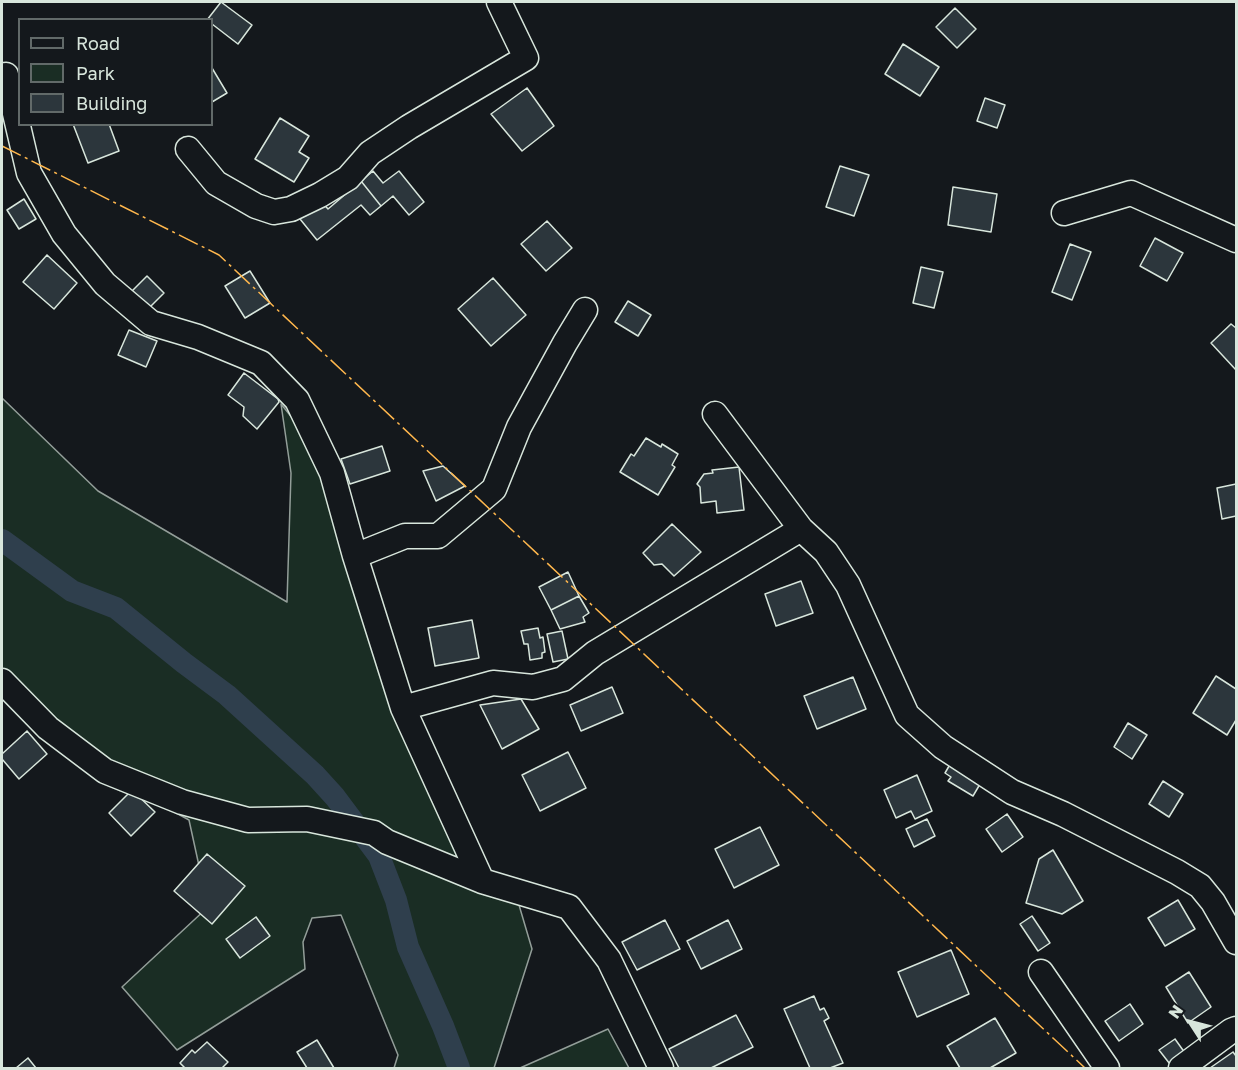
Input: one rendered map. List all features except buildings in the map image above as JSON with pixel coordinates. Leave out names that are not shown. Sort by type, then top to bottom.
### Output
[{"type":"street","points":[[188,149],[216,183],[256,207],[274,212],[291,209],[348,178],[370,153],[409,127],[526,58],[499,2]]},
{"type":"street","points":[[6,75],[29,174],[64,234],[105,284],[151,323],[198,337],[261,363],[297,400],[332,473],[355,556],[403,708],[482,881]]},
{"type":"street","points":[[1064,213],[1131,193],[1236,240]]},
{"type":"street","points":[[355,556],[405,536],[438,536],[494,489],[519,427],[585,310]]},
{"type":"street","points":[[715,414],[801,529],[826,552],[848,585],[907,715],[943,747],[1012,792],[1063,814],[1200,886],[1213,902],[1236,942]]},
{"type":"street","points":[[403,708],[493,683],[533,687],[564,679],[595,653],[801,529]]},
{"type":"street","points":[[2,681],[48,728],[105,771],[182,802],[248,820],[307,819],[375,834],[387,842],[482,881],[569,907],[609,960],[661,1068]]},
{"type":"street","points":[[1041,972],[1107,1068]]},
{"type":"street","points":[[1181,1068],[1236,1029]]},
{"type":"green space","points":[[2,398],[98,491],[287,602],[291,473],[281,404],[319,451],[471,878],[519,905],[532,949],[494,1068],[394,1068],[398,1055],[341,915],[312,918],[303,942],[305,969],[177,1050],[122,987],[208,907],[189,820],[98,770],[2,676]]},
{"type":"green space","points":[[608,1029],[629,1068],[520,1068]]},
{"type":"waterway","points":[[2,540],[72,591],[116,608],[227,695],[315,775],[335,797],[379,856],[396,900],[408,947],[459,1068]]},
{"type":"power","points":[[2,146],[219,255],[1085,1068]]}]
